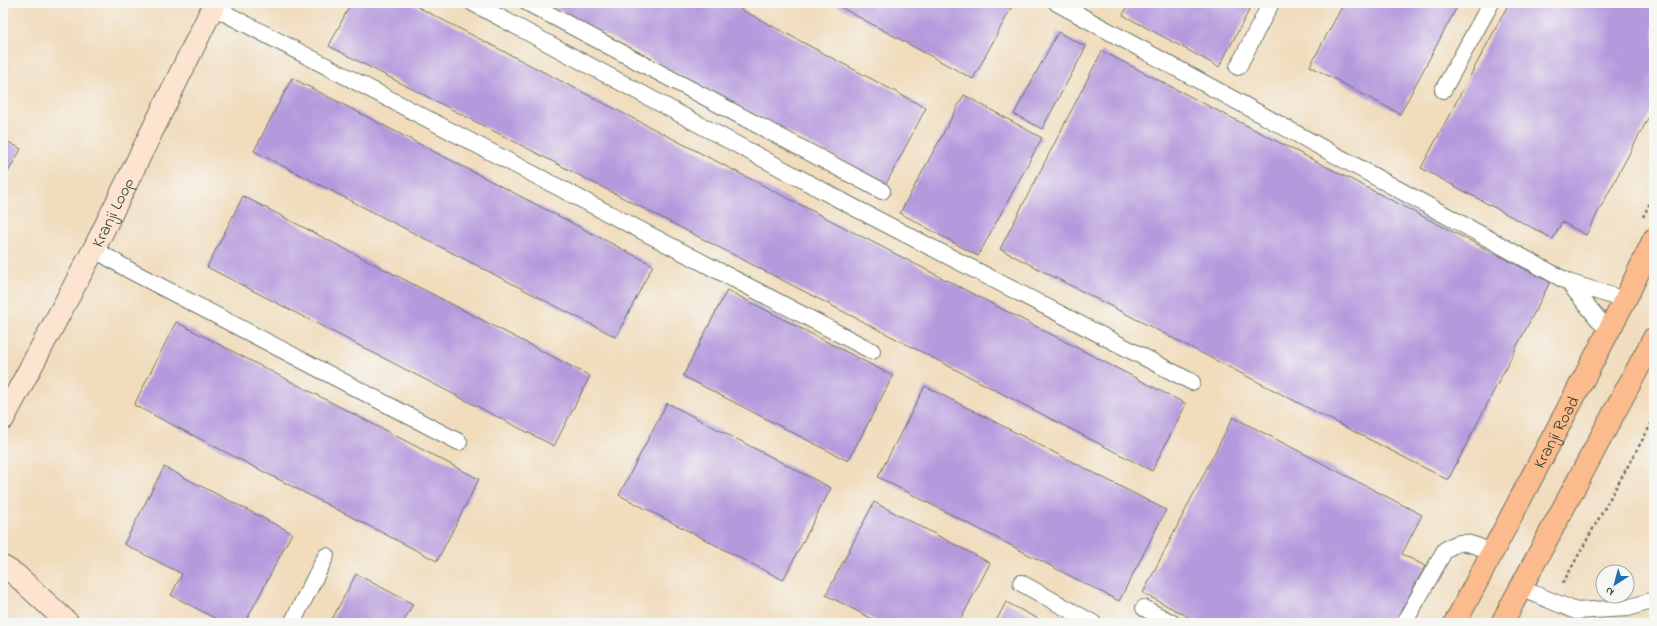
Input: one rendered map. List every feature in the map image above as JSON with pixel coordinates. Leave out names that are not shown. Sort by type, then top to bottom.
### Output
[{"type":"main road","name":"Kranji Road","points":[[1455,623],[1625,300],[1654,239]]},
{"type":"main road","points":[[1502,623],[1654,338]]},
{"type":"street","name":"Kranji Loop","points":[[3,419],[94,249],[214,5]]},
{"type":"street","points":[[3,567],[16,575],[68,623]]},
{"type":"lane","points":[[473,3],[855,208],[1192,382]]},
{"type":"lane","points":[[528,3],[882,191]]},
{"type":"lane","points":[[1057,3],[1568,282],[1625,300]]},
{"type":"lane","points":[[1238,66],[1271,3]]},
{"type":"lane","points":[[1443,90],[1491,3]]},
{"type":"lane","points":[[214,5],[872,351]]},
{"type":"lane","points":[[94,249],[129,270],[459,442]]},
{"type":"lane","points":[[1568,282],[1608,330]]},
{"type":"lane","points":[[1404,623],[1445,550],[1454,543],[1463,542],[1492,552]]},
{"type":"lane","points":[[292,623],[326,556]]},
{"type":"lane","points":[[1022,583],[1093,623]]},
{"type":"lane","points":[[1520,588],[1576,611],[1628,608],[1654,600]]},
{"type":"lane","points":[[1144,608],[1172,623]]},
{"type":"path","points":[[1553,601],[1654,419]]},
{"type":"building","points":[[351,3],[410,3],[1186,404],[1152,471],[329,46]]},
{"type":"building","points":[[546,3],[729,3],[926,108],[886,184]]},
{"type":"building","points":[[833,3],[1001,3],[1011,8],[973,79]]},
{"type":"building","points":[[1129,3],[1253,3],[1219,67],[1123,15]]},
{"type":"building","points":[[1344,3],[1459,3],[1400,114],[1310,66]]},
{"type":"building","points":[[1509,3],[1654,3],[1654,107],[1586,235],[1562,222],[1553,239],[1421,168]]},
{"type":"building","points":[[1058,32],[1086,47],[1042,129],[1014,114]]},
{"type":"building","points":[[1102,51],[1550,282],[1448,480],[1000,249]]},
{"type":"building","points":[[292,78],[653,265],[616,337],[254,151]]},
{"type":"building","points":[[964,95],[1042,138],[978,256],[900,213]]},
{"type":"building","points":[[3,139],[21,149],[3,181]]},
{"type":"building","points":[[243,196],[590,376],[554,446],[207,267]]},
{"type":"building","points":[[727,290],[893,376],[848,461],[683,376]]},
{"type":"building","points":[[176,322],[479,479],[437,561],[134,405]]},
{"type":"building","points":[[925,386],[1166,510],[1119,601],[878,477]]},
{"type":"building","points":[[667,403],[831,488],[783,580],[619,495]]},
{"type":"building","points":[[1233,417],[1422,515],[1402,554],[1425,566],[1395,623],[1200,623],[1143,593]]},
{"type":"building","points":[[164,467],[292,533],[245,623],[224,623],[171,595],[182,574],[124,544]]},
{"type":"building","points":[[874,502],[990,563],[959,623],[880,623],[826,595]]},
{"type":"building","points":[[356,574],[413,604],[403,623],[330,623]]},
{"type":"building","points":[[1006,602],[1046,623],[995,623]]}]
